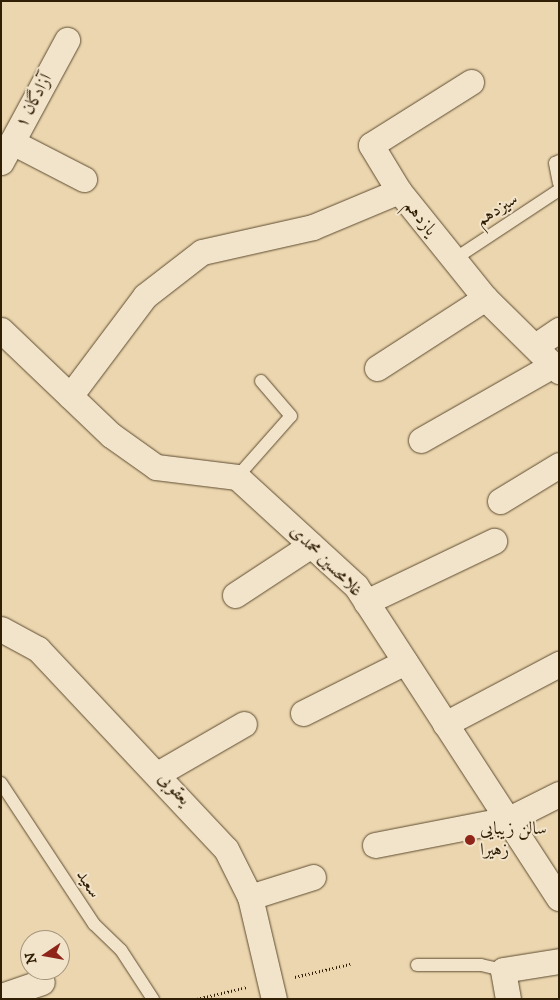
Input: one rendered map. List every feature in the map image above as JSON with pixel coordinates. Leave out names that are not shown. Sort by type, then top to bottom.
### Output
[{"type":"street","name":"آزادگان ۱","points":[[7,152],[67,40]]},
{"type":"street","name":"یازدهم","points":[[471,82],[371,145],[399,191],[484,298],[556,368]]},
{"type":"street","points":[[7,152],[84,179]]},
{"type":"street","points":[[70,396],[145,296],[202,252],[313,227],[399,191]]},
{"type":"street","points":[[377,368],[484,298]]},
{"type":"street","points":[[1,330],[111,435],[156,466],[237,477]]},
{"type":"street","points":[[535,346],[559,330]]},
{"type":"street","points":[[421,440],[556,368]]},
{"type":"street","points":[[500,501],[559,465]]},
{"type":"street","name":"غلامحسین محمدی","points":[[237,477],[356,586],[445,724],[509,819],[556,883]]},
{"type":"street","points":[[366,602],[494,541]]},
{"type":"street","points":[[235,595],[311,545]]},
{"type":"street","name":"یعقوبی","points":[[1,629],[38,649],[159,773],[226,849],[250,897],[274,999]]},
{"type":"street","points":[[303,713],[405,662]]},
{"type":"street","points":[[445,724],[559,664]]},
{"type":"street","points":[[159,773],[244,724]]},
{"type":"street","points":[[375,845],[509,819],[559,794]]},
{"type":"street","points":[[250,897],[313,877]]},
{"type":"street","points":[[508,999],[503,970],[559,961]]},
{"type":"street","points":[[1,996],[42,982]]},
{"type":"lane","points":[[559,161],[555,163],[559,183]]},
{"type":"lane","name":"سیزدهم","points":[[454,260],[559,190]]},
{"type":"lane","points":[[237,477],[291,416],[261,381]]},
{"type":"lane","name":"سعید","points":[[1,783],[94,924],[121,950],[153,999]]},
{"type":"lane","points":[[417,965],[481,965],[503,970]]},
{"type":"place","name":"سالن زیبایی زهیرا","points":[[470,840]]}]
